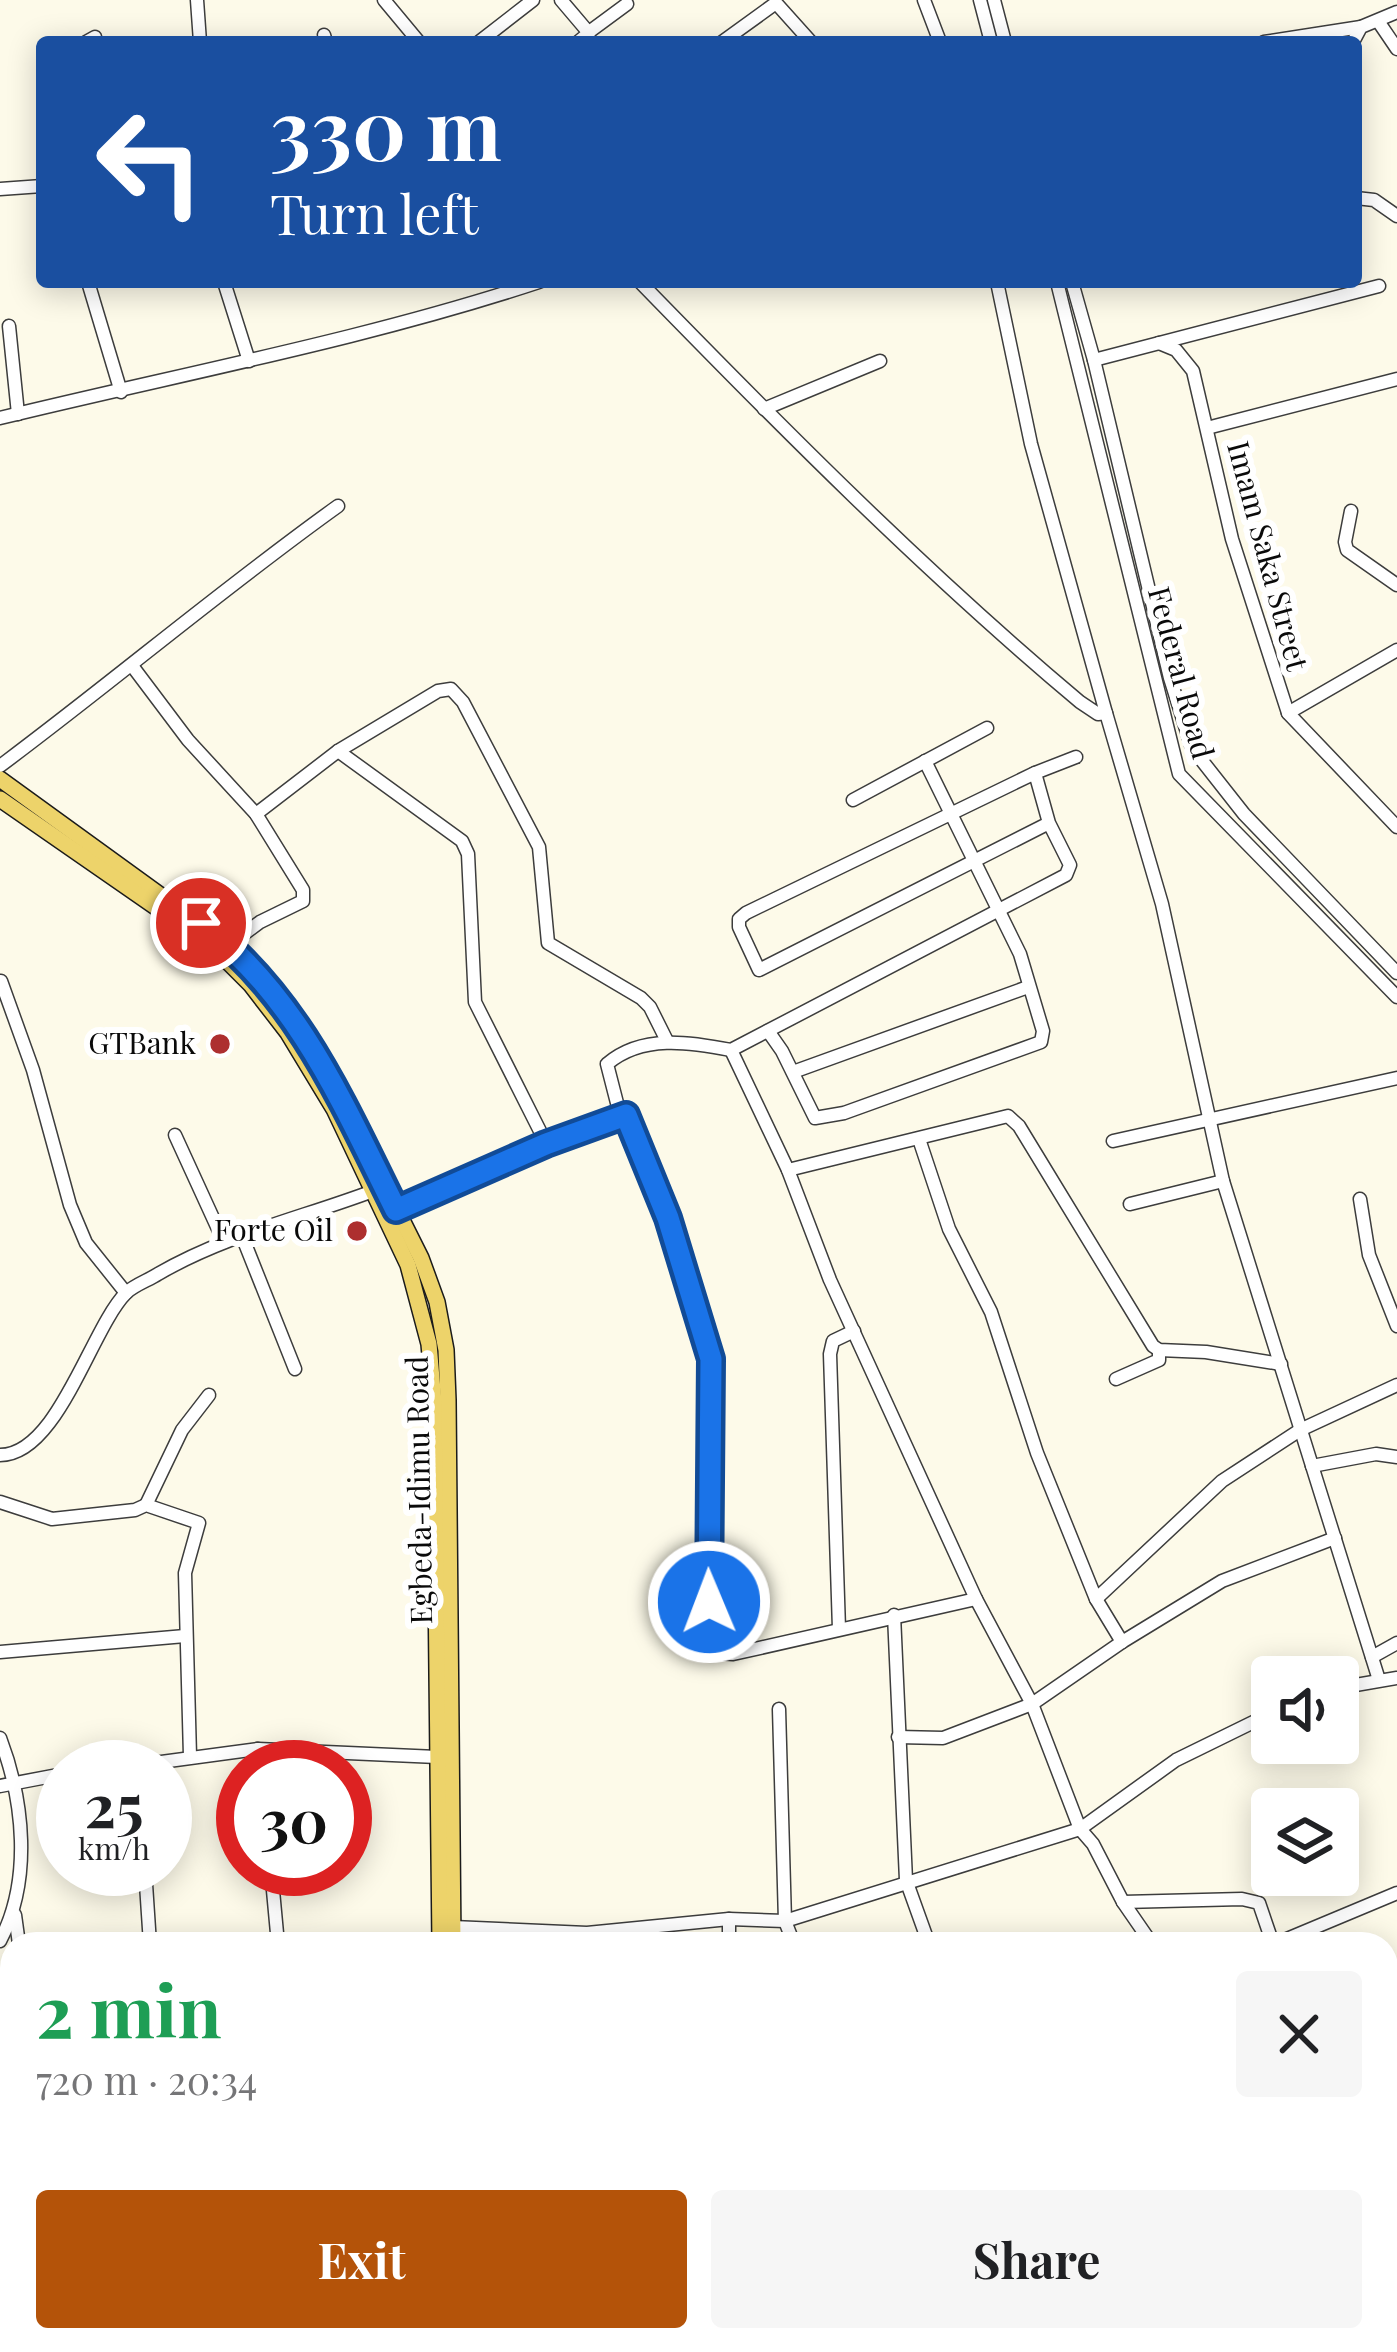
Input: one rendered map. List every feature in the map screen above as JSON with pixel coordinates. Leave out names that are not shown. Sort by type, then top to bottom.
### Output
[{"type":"main road","name":"Egbeda-Idimu Road","points":[[0,779],[212,946],[250,985],[288,1033],[334,1109],[408,1265],[429,1344],[434,1402],[440,1932]]},
{"type":"main road","name":"Egbeda-Idimu Road","points":[[0,799],[229,944],[283,1002],[309,1041],[396,1210],[437,1302],[446,1350],[453,1932]]},
{"type":"street","points":[[197,0],[200,36]]},
{"type":"street","points":[[384,0],[414,36]]},
{"type":"street","points":[[486,36],[533,0]]},
{"type":"street","points":[[561,0],[583,36]]},
{"type":"street","points":[[924,0],[938,36]]},
{"type":"street","points":[[980,0],[989,36]]},
{"type":"street","points":[[994,0],[1003,36]]},
{"type":"street","points":[[730,36],[778,1],[806,36]]},
{"type":"street","points":[[585,36],[627,4]]},
{"type":"street","points":[[1300,36],[1361,26],[1397,12]]},
{"type":"street","points":[[1378,21],[1397,49]]},
{"type":"street","points":[[1356,36],[1361,26]]},
{"type":"street","points":[[0,189],[36,186]]},
{"type":"street","points":[[1362,199],[1374,200],[1397,216]]},
{"type":"street","points":[[1094,360],[1379,286]]},
{"type":"street","points":[[90,288],[121,392]]},
{"type":"street","points":[[226,288],[249,361]]},
{"type":"street","points":[[0,418],[249,361],[520,288]]},
{"type":"street","points":[[646,288],[764,409],[1066,690],[1098,714],[1106,713]]},
{"type":"street","points":[[999,288],[1037,466],[1162,904],[1223,1181],[1379,1680]]},
{"type":"street","name":"Federal Road","points":[[1059,288],[1179,774],[1397,997]]},
{"type":"street","name":"Federal Road","points":[[1074,288],[1170,678],[1192,748],[1244,814],[1397,973]]},
{"type":"street","points":[[9,326],[18,414]]},
{"type":"street","name":"Imam Saka Street","points":[[1159,344],[1188,361],[1232,539],[1288,713],[1397,827]]},
{"type":"street","points":[[764,409],[880,361]]},
{"type":"street","points":[[1207,428],[1397,379]]},
{"type":"street","points":[[0,766],[133,667],[232,582],[338,506]]},
{"type":"street","points":[[1351,511],[1345,542],[1348,550],[1397,585]]},
{"type":"street","points":[[1288,713],[1397,650]]},
{"type":"street","points":[[133,667],[188,740],[256,814],[304,895],[303,901],[229,944]]},
{"type":"street","points":[[256,814],[338,751],[438,691],[452,689],[538,847],[548,943],[641,998],[667,1041]]},
{"type":"street","points":[[853,800],[987,728]]},
{"type":"street","points":[[338,751],[462,841],[468,854],[475,1002],[546,1144]]},
{"type":"street","points":[[1048,823],[759,970],[739,927],[746,913],[1034,772],[1076,757]]},
{"type":"street","points":[[768,1031],[815,1118],[1041,1042],[1043,1031],[1019,954],[925,760]]},
{"type":"street","points":[[976,1599],[733,1654],[718,1653],[710,1641],[711,1359],[668,1218],[617,1103],[607,1064],[667,1041],[731,1050],[1071,871],[1048,823],[1034,772]]},
{"type":"street","points":[[1290,888],[1303,874]]},
{"type":"street","points":[[1,981],[86,1244],[126,1293]]},
{"type":"street","points":[[793,1072],[1028,987]]},
{"type":"street","points":[[731,1050],[976,1599],[1032,1704],[1080,1828],[1144,1932]]},
{"type":"street","points":[[1113,1141],[1397,1078]]},
{"type":"street","points":[[396,1210],[546,1144],[626,1115]]},
{"type":"street","points":[[788,1171],[1008,1116],[1019,1126],[1159,1350],[1159,1360],[1151,1366],[1115,1378]]},
{"type":"street","points":[[176,1135],[224,1242]]},
{"type":"street","points":[[919,1139],[949,1229],[991,1312],[1037,1453],[1096,1599],[1122,1642]]},
{"type":"street","points":[[1130,1204],[1223,1181]]},
{"type":"street","points":[[0,1455],[24,1447],[45,1427],[126,1293],[224,1242],[373,1191]]},
{"type":"street","points":[[1360,1198],[1369,1255],[1397,1326]]},
{"type":"street","points":[[242,1236],[295,1370]]},
{"type":"street","points":[[838,1628],[830,1354],[833,1341],[854,1331]]},
{"type":"street","points":[[1159,1350],[1281,1364]]},
{"type":"street","points":[[1096,1599],[1222,1481],[1300,1430],[1397,1385]]},
{"type":"street","points":[[0,1502],[52,1519],[146,1505],[182,1430],[209,1395]]},
{"type":"street","points":[[1312,1466],[1376,1454],[1397,1457]]},
{"type":"street","points":[[146,1505],[199,1523],[185,1574],[192,1743]]},
{"type":"street","points":[[898,1737],[943,1738],[1032,1704],[1222,1581],[1335,1538]]},
{"type":"street","points":[[894,1615],[906,1880],[925,1932]]},
{"type":"street","points":[[0,1652],[185,1636]]},
{"type":"street","points":[[1372,1657],[1397,1643]]},
{"type":"street","points":[[1359,1684],[1397,1678]]},
{"type":"street","points":[[779,1709],[785,1921],[789,1932]]},
{"type":"street","points":[[597,1932],[729,1919],[785,1921],[1080,1828],[1176,1760],[1251,1723]]},
{"type":"street","points":[[0,1738],[20,1872],[14,1914],[17,1932]]},
{"type":"street","points":[[372,1753],[436,1756]]},
{"type":"street","points":[[6,1783],[36,1778]]},
{"type":"street","points":[[1303,1932],[1397,1893]]},
{"type":"street","points":[[147,1896],[150,1932]]},
{"type":"street","points":[[274,1896],[277,1932]]},
{"type":"street","points":[[1123,1902],[1242,1899],[1259,1903],[1270,1932]]},
{"type":"street","points":[[5,1932],[14,1914]]},
{"type":"street","points":[[729,1919],[729,1932]]},
{"type":"place","name":"GTBank","points":[[220,1044]]},
{"type":"place","name":"Forte Oil","points":[[357,1231]]},
{"type":"route","points":[[201,923],[229,944],[283,1002],[343,1102],[396,1210],[546,1144],[626,1115],[668,1218],[711,1359],[709,1602]]}]
